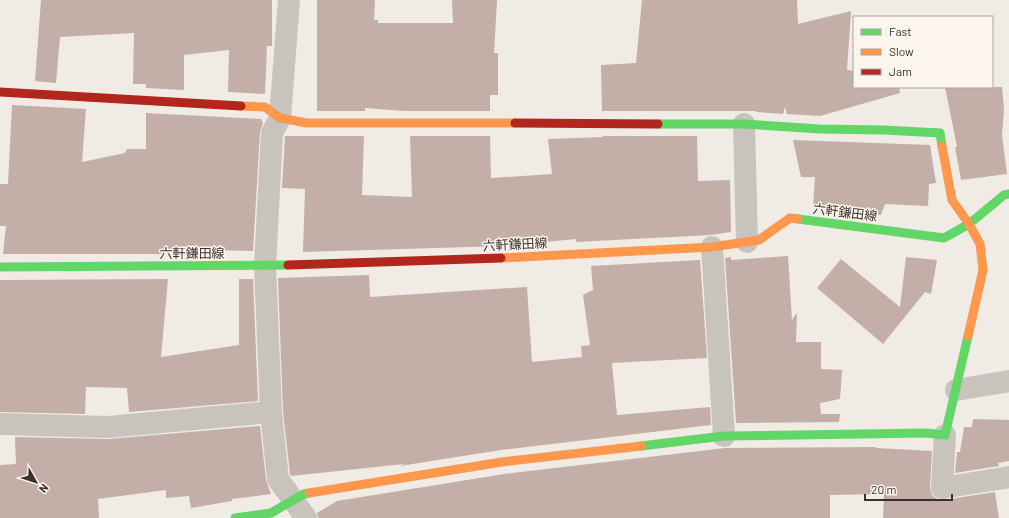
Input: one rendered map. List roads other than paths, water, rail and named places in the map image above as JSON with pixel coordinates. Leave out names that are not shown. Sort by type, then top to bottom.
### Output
[{"type":"street","points":[[289,0],[280,118],[272,133],[265,266],[271,412],[278,479],[306,518]]},
{"type":"street","points":[[0,92],[265,107],[280,118],[306,123],[744,124],[820,129],[940,133],[952,200],[969,224],[980,244],[983,270],[945,435],[942,488],[1009,477]]},
{"type":"street","points":[[744,124],[747,242]]},
{"type":"street","name":"六軒鎌田線","points":[[0,267],[265,266],[503,258],[712,247],[759,240],[790,218],[944,238],[969,224],[1004,195],[1009,194]]},
{"type":"street","points":[[712,247],[724,436]]},
{"type":"street","points":[[956,390],[1009,381]]},
{"type":"street","points":[[0,424],[108,427],[271,412]]},
{"type":"street","points":[[235,518],[271,513],[304,494],[502,462],[724,436],[926,433],[945,435]]}]
